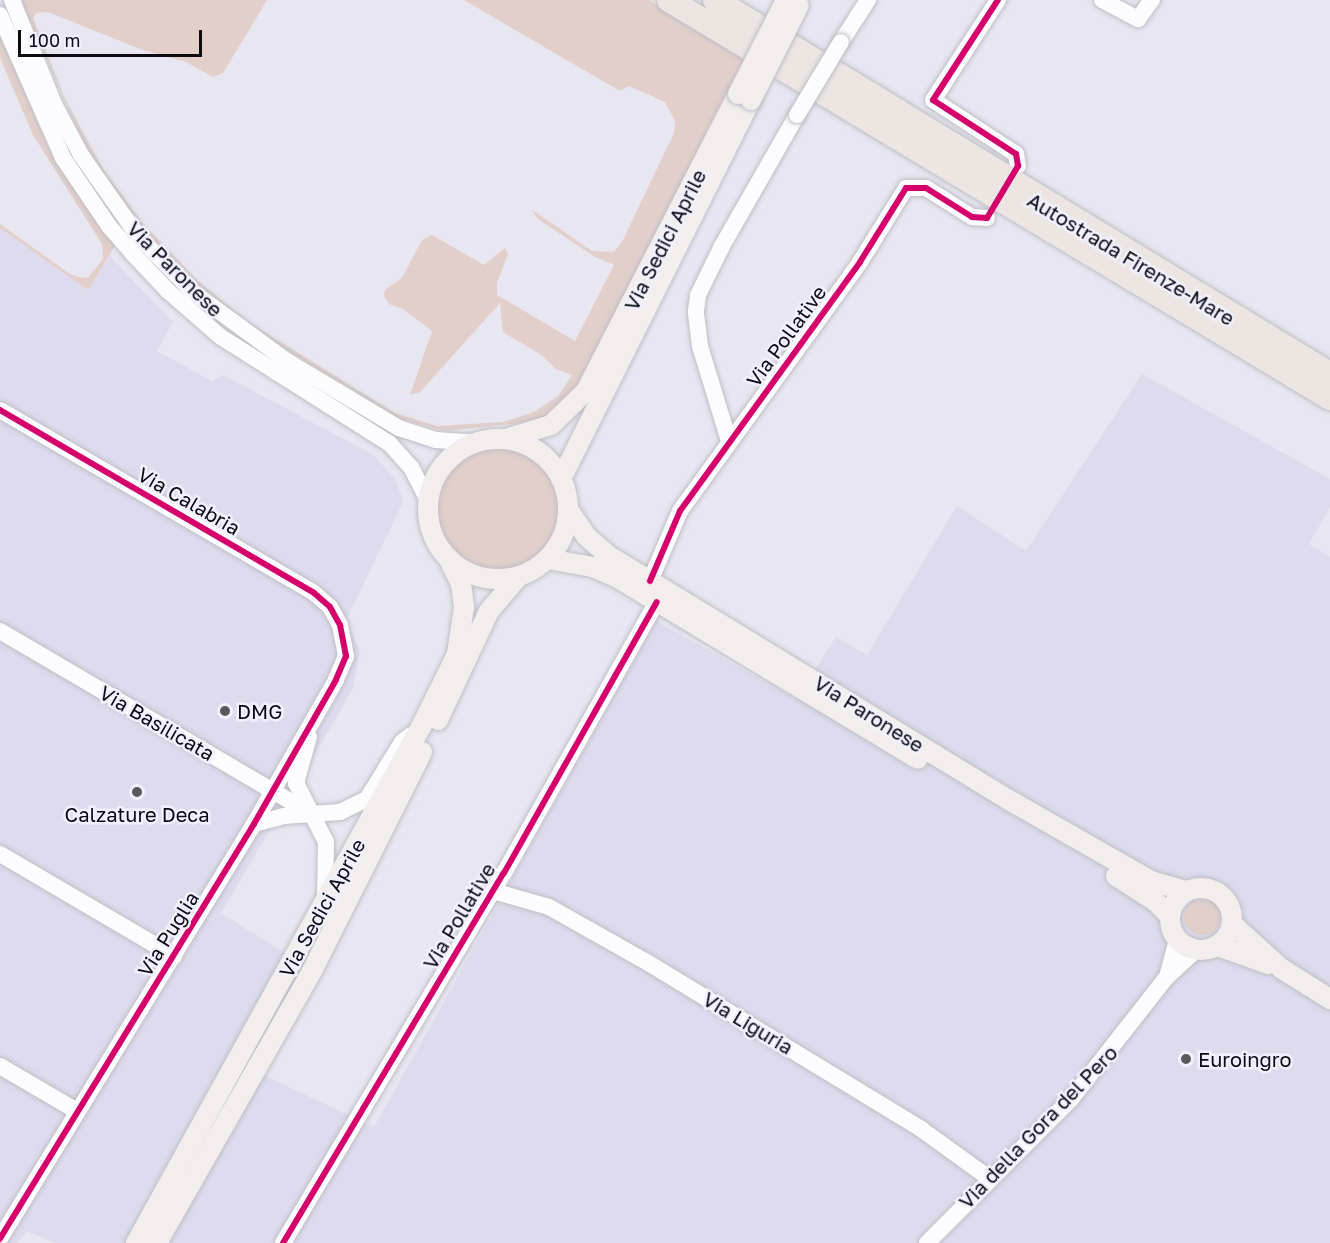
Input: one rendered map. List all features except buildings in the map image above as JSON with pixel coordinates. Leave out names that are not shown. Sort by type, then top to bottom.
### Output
[{"type":"highway","name":"Autostrada Firenze-Mare","points":[[669,0],[1330,398]]},
{"type":"highway","name":"Autostrada Firenze-Mare","points":[[716,0],[1330,374]]},
{"type":"main road","name":"Via Sedici Aprile","points":[[136,1243],[421,727],[462,639],[464,607],[461,584],[450,561],[432,533],[428,500],[435,477],[448,459],[475,443],[505,440],[551,425],[586,391],[796,2]]},
{"type":"main road","name":"Via Sedici Aprile","points":[[561,478],[744,97]]},
{"type":"main road","name":"Via Sedici Aprile","points":[[157,1243],[313,969],[469,660],[489,611],[518,576],[548,559],[560,542],[568,509],[561,478],[537,451],[505,440]]},
{"type":"main road","name":"Via Paronese","points":[[568,509],[597,547],[1009,800],[1151,881],[1187,891],[1206,888],[1216,892],[1229,905],[1232,924],[1282,969],[1330,999]]},
{"type":"main road","name":"Via Paronese","points":[[548,559],[599,569],[657,602],[1145,893],[1170,916]]},
{"type":"main road","name":"Via Sedici Aprile","points":[[450,561],[473,575],[489,579],[518,576]]},
{"type":"main road","points":[[1187,891],[1179,897],[1170,916],[1177,940],[1196,950],[1218,946],[1232,924]]},
{"type":"main road","name":"Via Paronese","points":[[1218,946],[1282,969]]},
{"type":"street","name":"Via Paronese","points":[[12,0],[54,104],[81,155],[138,236],[194,293],[287,361],[399,428],[436,440],[475,443]]},
{"type":"street","points":[[729,441],[700,346],[696,311],[698,295],[722,246],[797,115],[868,0]]},
{"type":"street","points":[[998,0],[933,100],[1016,154],[1018,166]]},
{"type":"street","points":[[1102,0],[1138,20],[1152,0]]},
{"type":"street","name":"Via Paronese","points":[[0,15],[63,158],[109,226],[133,254],[168,291],[221,337],[390,444],[411,467],[428,500]]},
{"type":"street","name":"Via Pollative","points":[[650,581],[680,512],[860,262],[906,188],[926,188],[972,217],[987,218]]},
{"type":"street","name":"Via Calabria","points":[[0,410],[314,593],[330,607],[344,638]]},
{"type":"street","name":"Via Pollative","points":[[283,1243],[493,891],[657,602]]},
{"type":"street","name":"Via Basilicata","points":[[0,631],[314,815]]},
{"type":"street","name":"Via Puglia","points":[[0,1239],[75,1110],[174,956],[254,824],[271,789],[315,716],[345,656],[344,638]]},
{"type":"street","points":[[315,716],[296,783],[326,842],[325,903]]},
{"type":"street","points":[[254,824],[284,816],[340,812],[367,799],[402,742],[421,727]]},
{"type":"street","points":[[0,854],[174,956]]},
{"type":"street","name":"Via Liguria","points":[[493,891],[549,907],[650,964],[921,1129],[990,1179]]},
{"type":"street","name":"Via della Gora del Pero","points":[[1166,978],[1177,940]]},
{"type":"street","name":"Via della Gora del Pero","points":[[927,1243],[1095,1072],[1166,978],[1196,950]]},
{"type":"street","points":[[0,1066],[75,1110]]},
{"type":"shaded area","points":[[21,0],[267,0],[223,73],[213,77],[186,62],[140,49],[48,12],[36,13],[33,18],[65,99],[103,169],[143,223],[196,279],[247,321],[395,413],[437,426],[503,422],[534,412],[558,396],[572,375],[556,369],[540,354],[503,332],[500,303],[420,392],[410,395],[432,331],[403,309],[389,304],[384,296],[385,290],[402,278],[422,240],[432,235],[484,265],[505,248],[508,254],[497,283],[497,295],[575,341],[614,265],[595,257],[538,219],[531,209],[592,251],[614,252],[622,242],[674,133],[675,121],[665,102],[629,86],[620,91],[464,0],[649,0],[745,59],[582,386],[548,416],[530,422],[444,431],[398,418],[263,336],[205,292],[160,248],[122,201],[82,140]]},
{"type":"shaded area","points":[[0,35],[49,149],[115,246],[88,290],[0,228],[0,224],[70,274],[82,278],[89,277],[103,259],[102,244],[33,135],[0,58]]},
{"type":"shaded area","points":[[0,228],[88,290],[110,256],[173,322],[157,351],[212,381],[223,375],[372,454],[395,478],[403,502],[346,620],[360,651],[353,689],[221,913],[289,956],[232,1060],[374,1127],[656,621],[796,699],[836,637],[867,655],[957,506],[1026,551],[1142,374],[1330,479],[1330,507],[1309,544],[1330,557],[1330,1243],[55,1243],[27,1231],[18,1243],[0,1243]]},
{"type":"shaded area","points":[[499,445],[523,450],[543,463],[556,483],[561,507],[556,531],[543,551],[523,564],[499,569],[475,564],[455,551],[442,531],[437,507],[442,483],[455,463],[475,450]]},
{"type":"shaded area","points":[[1202,899],[1215,904],[1220,917],[1215,930],[1202,935],[1189,930],[1184,917],[1189,904]]},
{"type":"cycle path","points":[[650,581],[680,511],[860,262],[906,188],[926,188],[972,217],[987,218],[1018,166],[1016,154],[933,100],[998,0]]},
{"type":"cycle path","points":[[0,410],[314,593],[330,607],[340,625],[346,656],[336,680],[254,824],[0,1239]]},
{"type":"cycle path","points":[[283,1243],[504,873],[657,602]]},
{"type":"place","name":"DMG","points":[[225,711]]},
{"type":"place","name":"Calzature Deca","points":[[137,792]]},
{"type":"place","name":"Euroingro","points":[[1186,1059]]}]
